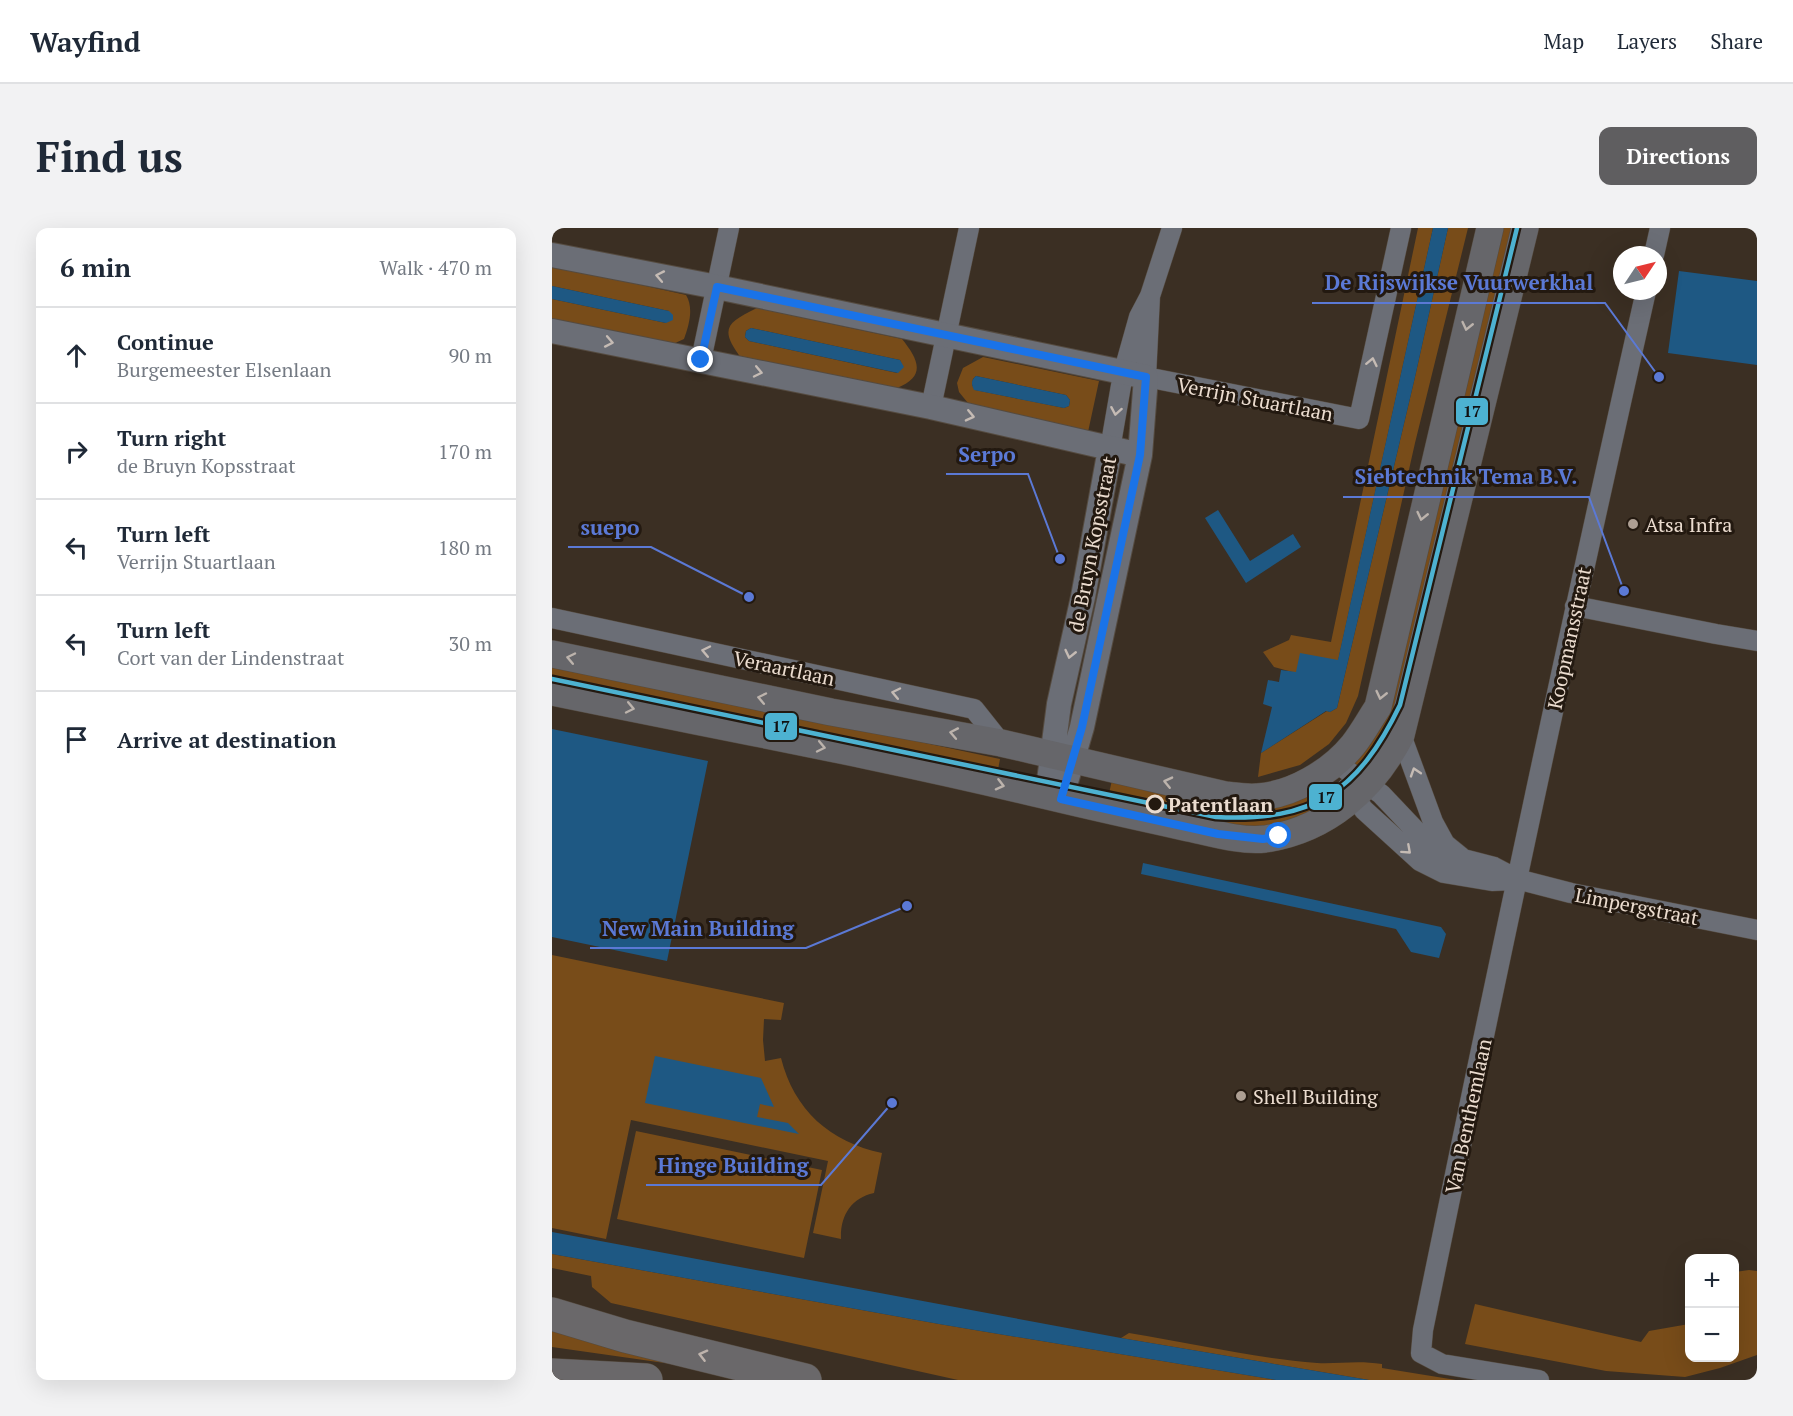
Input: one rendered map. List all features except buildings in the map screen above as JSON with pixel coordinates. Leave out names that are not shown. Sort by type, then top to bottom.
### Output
[{"type":"highway","points":[[552,1314],[626,1336],[805,1380]]},
{"type":"highway","points":[[552,1375],[646,1380]]},
{"type":"main road","name":"Veraartlaan","points":[[552,654],[831,712],[1001,743],[1225,795],[1256,798],[1281,793],[1306,783],[1335,762],[1352,746],[1378,706],[1490,228]]},
{"type":"main road","points":[[552,692],[1054,797],[1218,834],[1263,839],[1302,830],[1323,820],[1361,791],[1391,754],[1401,735],[1525,228]]},
{"type":"street","points":[[701,360],[729,228]]},
{"type":"street","points":[[931,407],[969,228]]},
{"type":"street","name":"de Bruyn Kopsstraat","points":[[1054,797],[1062,757],[1059,704],[1083,597],[1110,449],[1135,376],[1150,296],[1172,228]]},
{"type":"street","name":"Verrijn Stuartlaan","points":[[552,255],[717,287],[1135,376],[1359,419],[1401,228]]},
{"type":"street","points":[[1656,246],[1660,228]]},
{"type":"street","name":"Koopmansstraat","points":[[1517,879],[1575,606],[1644,300]]},
{"type":"street","points":[[552,331],[931,407],[1140,455]]},
{"type":"street","name":"de Bruyn Kopsstraat","points":[[1062,757],[1082,727],[1140,455],[1135,376]]},
{"type":"street","points":[[1575,606],[1757,640]]},
{"type":"street","name":"Veraartlaan","points":[[552,618],[974,709],[1001,743]]},
{"type":"street","name":"Limpergstraat","points":[[1401,735],[1433,822],[1445,844],[1463,858]]},
{"type":"street","name":"Limpergstraat","points":[[1335,762],[1345,785],[1361,791],[1381,794],[1436,852],[1494,867],[1517,879],[1571,894],[1757,930]]},
{"type":"street","name":"Limpergstraat","points":[[1361,791],[1364,810],[1420,861],[1444,873],[1492,881],[1517,879]]},
{"type":"street","name":"Van Benthemlaan","points":[[1517,879],[1420,1353],[1442,1364],[1539,1380]]},
{"type":"shaded area","points":[[1418,228],[1433,228],[1338,661],[1296,673],[1274,667],[1263,652],[1289,640],[1291,635],[1331,642]]},
{"type":"shaded area","points":[[1448,228],[1468,228],[1415,443],[1358,696],[1346,723],[1329,744],[1300,765],[1258,777],[1261,753],[1327,711],[1330,712],[1337,708]]},
{"type":"shaded area","points":[[1495,228],[1520,228],[1405,704],[1367,773],[1355,766],[1354,757]]},
{"type":"shaded area","points":[[552,265],[686,295],[690,311],[684,339],[673,344],[552,321],[552,299],[666,323],[669,311],[552,286]]},
{"type":"shaded area","points":[[757,308],[902,339],[915,360],[916,372],[913,378],[897,388],[742,359],[730,340],[729,328],[738,318]],"holes":[[[751,328],[900,360],[903,367],[897,373],[749,341],[745,337],[746,331]]]},
{"type":"shaded area","points":[[983,357],[1099,381],[1088,432],[972,408],[959,392],[957,383],[963,368]],"holes":[[[976,376],[1066,395],[1070,400],[1069,406],[1064,408],[975,390],[972,385]]]},
{"type":"shaded area","points":[[552,663],[1000,759],[997,775],[552,681]]},
{"type":"shaded area","points":[[1112,780],[1208,799],[1329,783],[1334,785],[1340,796],[1338,801],[1277,825],[1246,827],[1108,798]]},
{"type":"shaded area","points":[[552,955],[784,1003],[781,1020],[764,1019],[765,1061],[781,1058],[795,1093],[817,1121],[846,1141],[882,1153],[874,1193],[859,1199],[848,1209],[842,1223],[841,1239],[813,1233],[828,1161],[631,1120],[606,1239],[552,1228]]},
{"type":"shaded area","points":[[636,1131],[822,1170],[804,1258],[617,1219]]},
{"type":"shaded area","points":[[552,1254],[939,1324],[1276,1380],[958,1380],[611,1303],[592,1287],[591,1276],[552,1268]]},
{"type":"shaded area","points":[[1739,1271],[1757,1271],[1757,1355],[1739,1361],[1739,1308]]},
{"type":"shaded area","points":[[1475,1304],[1641,1342],[1649,1331],[1685,1325],[1685,1362],[1737,1362],[1685,1377],[1606,1371],[1465,1344]]},
{"type":"shaded area","points":[[552,1326],[756,1376],[552,1347]]},
{"type":"shaded area","points":[[1129,1333],[1293,1361],[1382,1364],[1382,1368],[1456,1380],[1369,1380],[1121,1338]]},
{"type":"water","points":[[1433,228],[1448,228],[1337,708],[1330,712],[1326,711],[1261,753],[1272,707],[1263,704],[1268,680],[1279,682],[1281,670],[1296,672],[1300,653],[1338,660]]},
{"type":"water","points":[[1679,271],[1757,281],[1757,365],[1668,353]]},
{"type":"water","points":[[552,286],[669,311],[673,315],[673,320],[666,323],[552,299]]},
{"type":"water","points":[[751,328],[900,360],[904,367],[898,373],[749,341],[745,337],[746,331]]},
{"type":"water","points":[[976,376],[1066,395],[1070,400],[1069,406],[1064,408],[974,390],[972,382]]},
{"type":"water","points":[[1218,510],[1250,561],[1293,534],[1301,547],[1246,583],[1205,518]]},
{"type":"water","points":[[552,729],[708,761],[667,961],[552,937]]},
{"type":"water","points":[[1143,863],[1441,927],[1446,934],[1439,958],[1411,952],[1396,929],[1141,874]]},
{"type":"water","points":[[655,1056],[761,1078],[774,1107],[760,1104],[757,1117],[788,1123],[799,1134],[645,1103]]},
{"type":"water","points":[[552,1232],[1121,1338],[1369,1380],[1276,1380],[939,1324],[552,1254]]},
{"type":"transit line","name":"17","points":[[552,679],[1216,817],[1280,814],[1306,807],[1329,796],[1349,780],[1367,760],[1400,705],[1517,228]]},
{"type":"place","name":"De Rijswijkse Vuurwerkhal","points":[[1659,377]]},
{"type":"place","name":"Atsa Infra","points":[[1633,524]]},
{"type":"place","name":"Serpo","points":[[1060,559]]},
{"type":"place","name":"Siebtechnik Tema B.V.","points":[[1624,591]]},
{"type":"place","name":"suepo","points":[[749,597]]},
{"type":"place","name":"Patentlaan","points":[[1155,804]]},
{"type":"place","name":"New Main Building","points":[[907,906]]},
{"type":"place","name":"Shell Building","points":[[1241,1096]]},
{"type":"place","name":"Hinge Building","points":[[892,1103]]},
{"type":"route","points":[[701,360],[717,287],[1146,377],[1140,455],[1082,727],[1061,799],[1218,834],[1263,839],[1279,836]]}]
